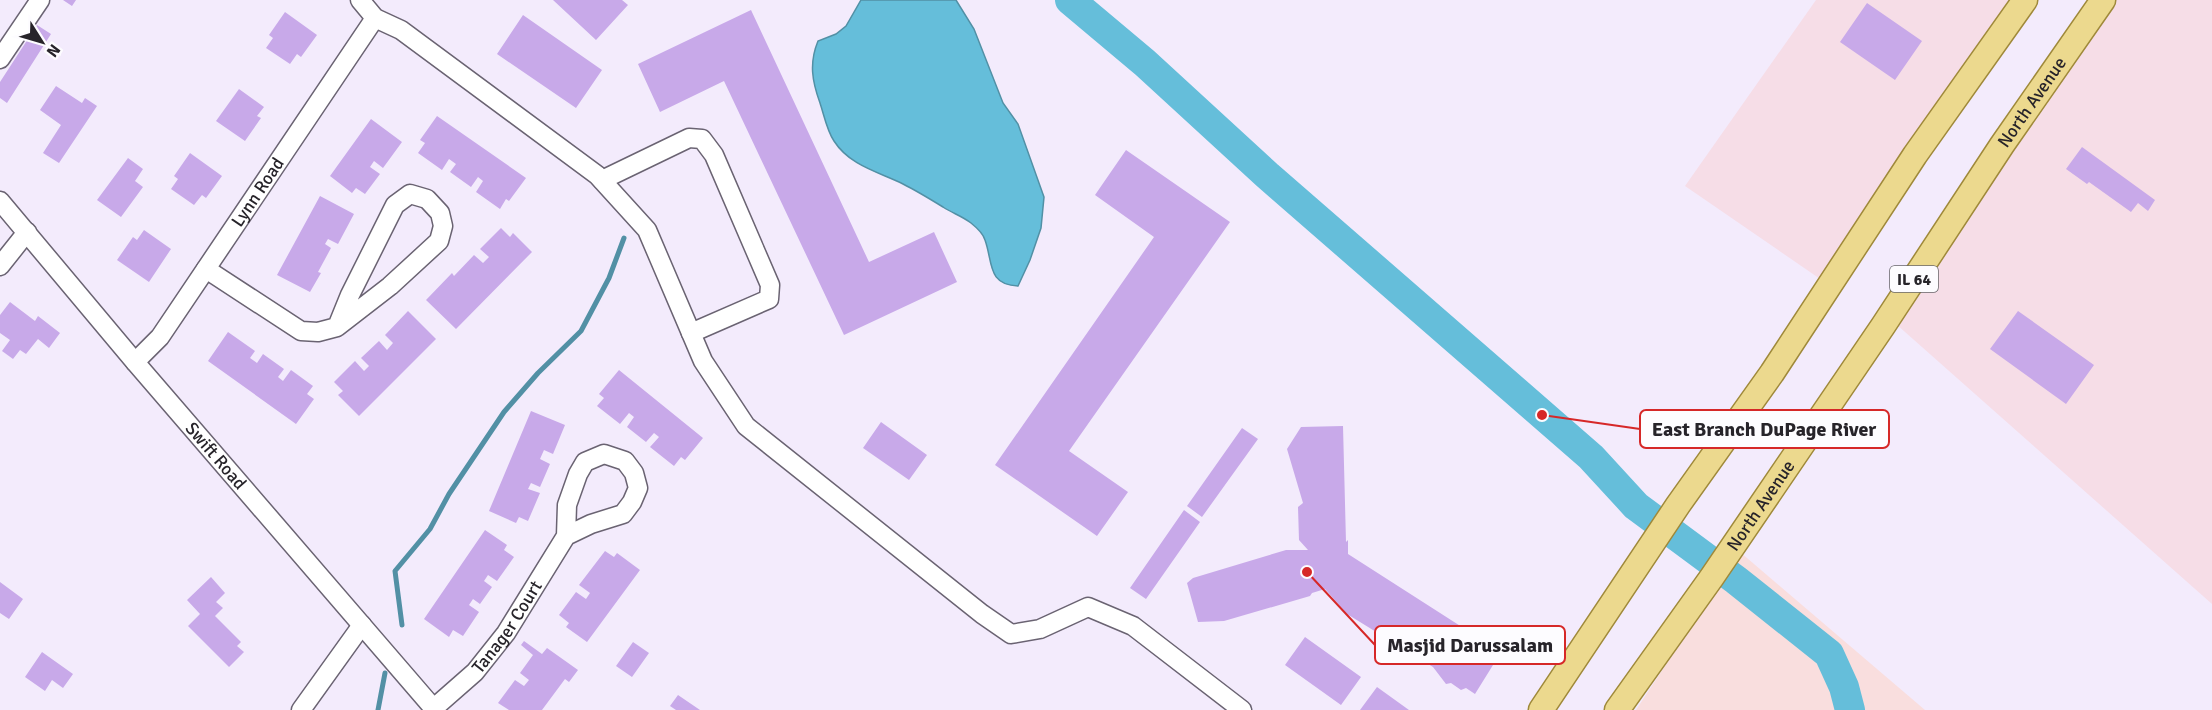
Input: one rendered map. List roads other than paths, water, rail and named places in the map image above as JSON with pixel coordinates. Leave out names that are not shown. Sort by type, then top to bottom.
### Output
[{"type":"main road","points":[[1541,710],[1665,525],[1772,374],[1916,155],[2025,0]]},
{"type":"main road","name":"North Avenue","points":[[1617,710],[1719,567],[1883,326],[2001,146],[2103,0]]},
{"type":"street","points":[[0,59],[40,0]]},
{"type":"street","points":[[360,0],[375,18],[400,30],[602,180],[648,231],[703,361],[746,426],[1011,634],[1040,629],[1088,607],[1133,626],[1242,710]]},
{"type":"street","name":"Lynn Road","points":[[135,362],[155,344],[375,18]]},
{"type":"street","points":[[602,180],[689,138],[702,139],[714,155],[770,285],[769,298],[692,333]]},
{"type":"street","points":[[206,269],[301,331],[318,332],[337,327],[390,286],[439,241],[443,226],[441,213],[427,199],[410,194],[395,205],[350,295],[337,327]]},
{"type":"street","name":"Swift Road","points":[[0,201],[135,362],[435,709]]},
{"type":"street","points":[[0,266],[27,232]]},
{"type":"street","name":"Tanager Court","points":[[435,709],[475,672],[506,633],[566,536],[567,504],[585,462],[604,454],[625,461],[634,473],[638,488],[623,514],[591,524],[566,536]]},
{"type":"street","points":[[301,710],[362,624]]},
{"type":"water","points":[[861,0],[956,0],[974,29],[1003,103],[1018,124],[1044,197],[1041,228],[1018,286],[1008,285],[996,277],[984,237],[971,223],[908,187],[848,157],[832,137],[815,87],[813,57],[818,41],[836,34],[846,26]]},
{"type":"waterway","points":[[1070,0],[1145,63],[1267,175],[1591,457],[1636,506],[1736,580],[1829,654],[1844,687],[1850,710]]},
{"type":"waterway","points":[[402,625],[395,571],[430,529],[449,494],[504,412],[538,373],[581,331],[609,278],[624,238]]},
{"type":"waterway","points":[[378,710],[385,673]]},
{"type":"place","name":"East Branch DuPage River","points":[[1542,415]]},
{"type":"place","name":"Masjid Darussalam","points":[[1307,572]]}]
